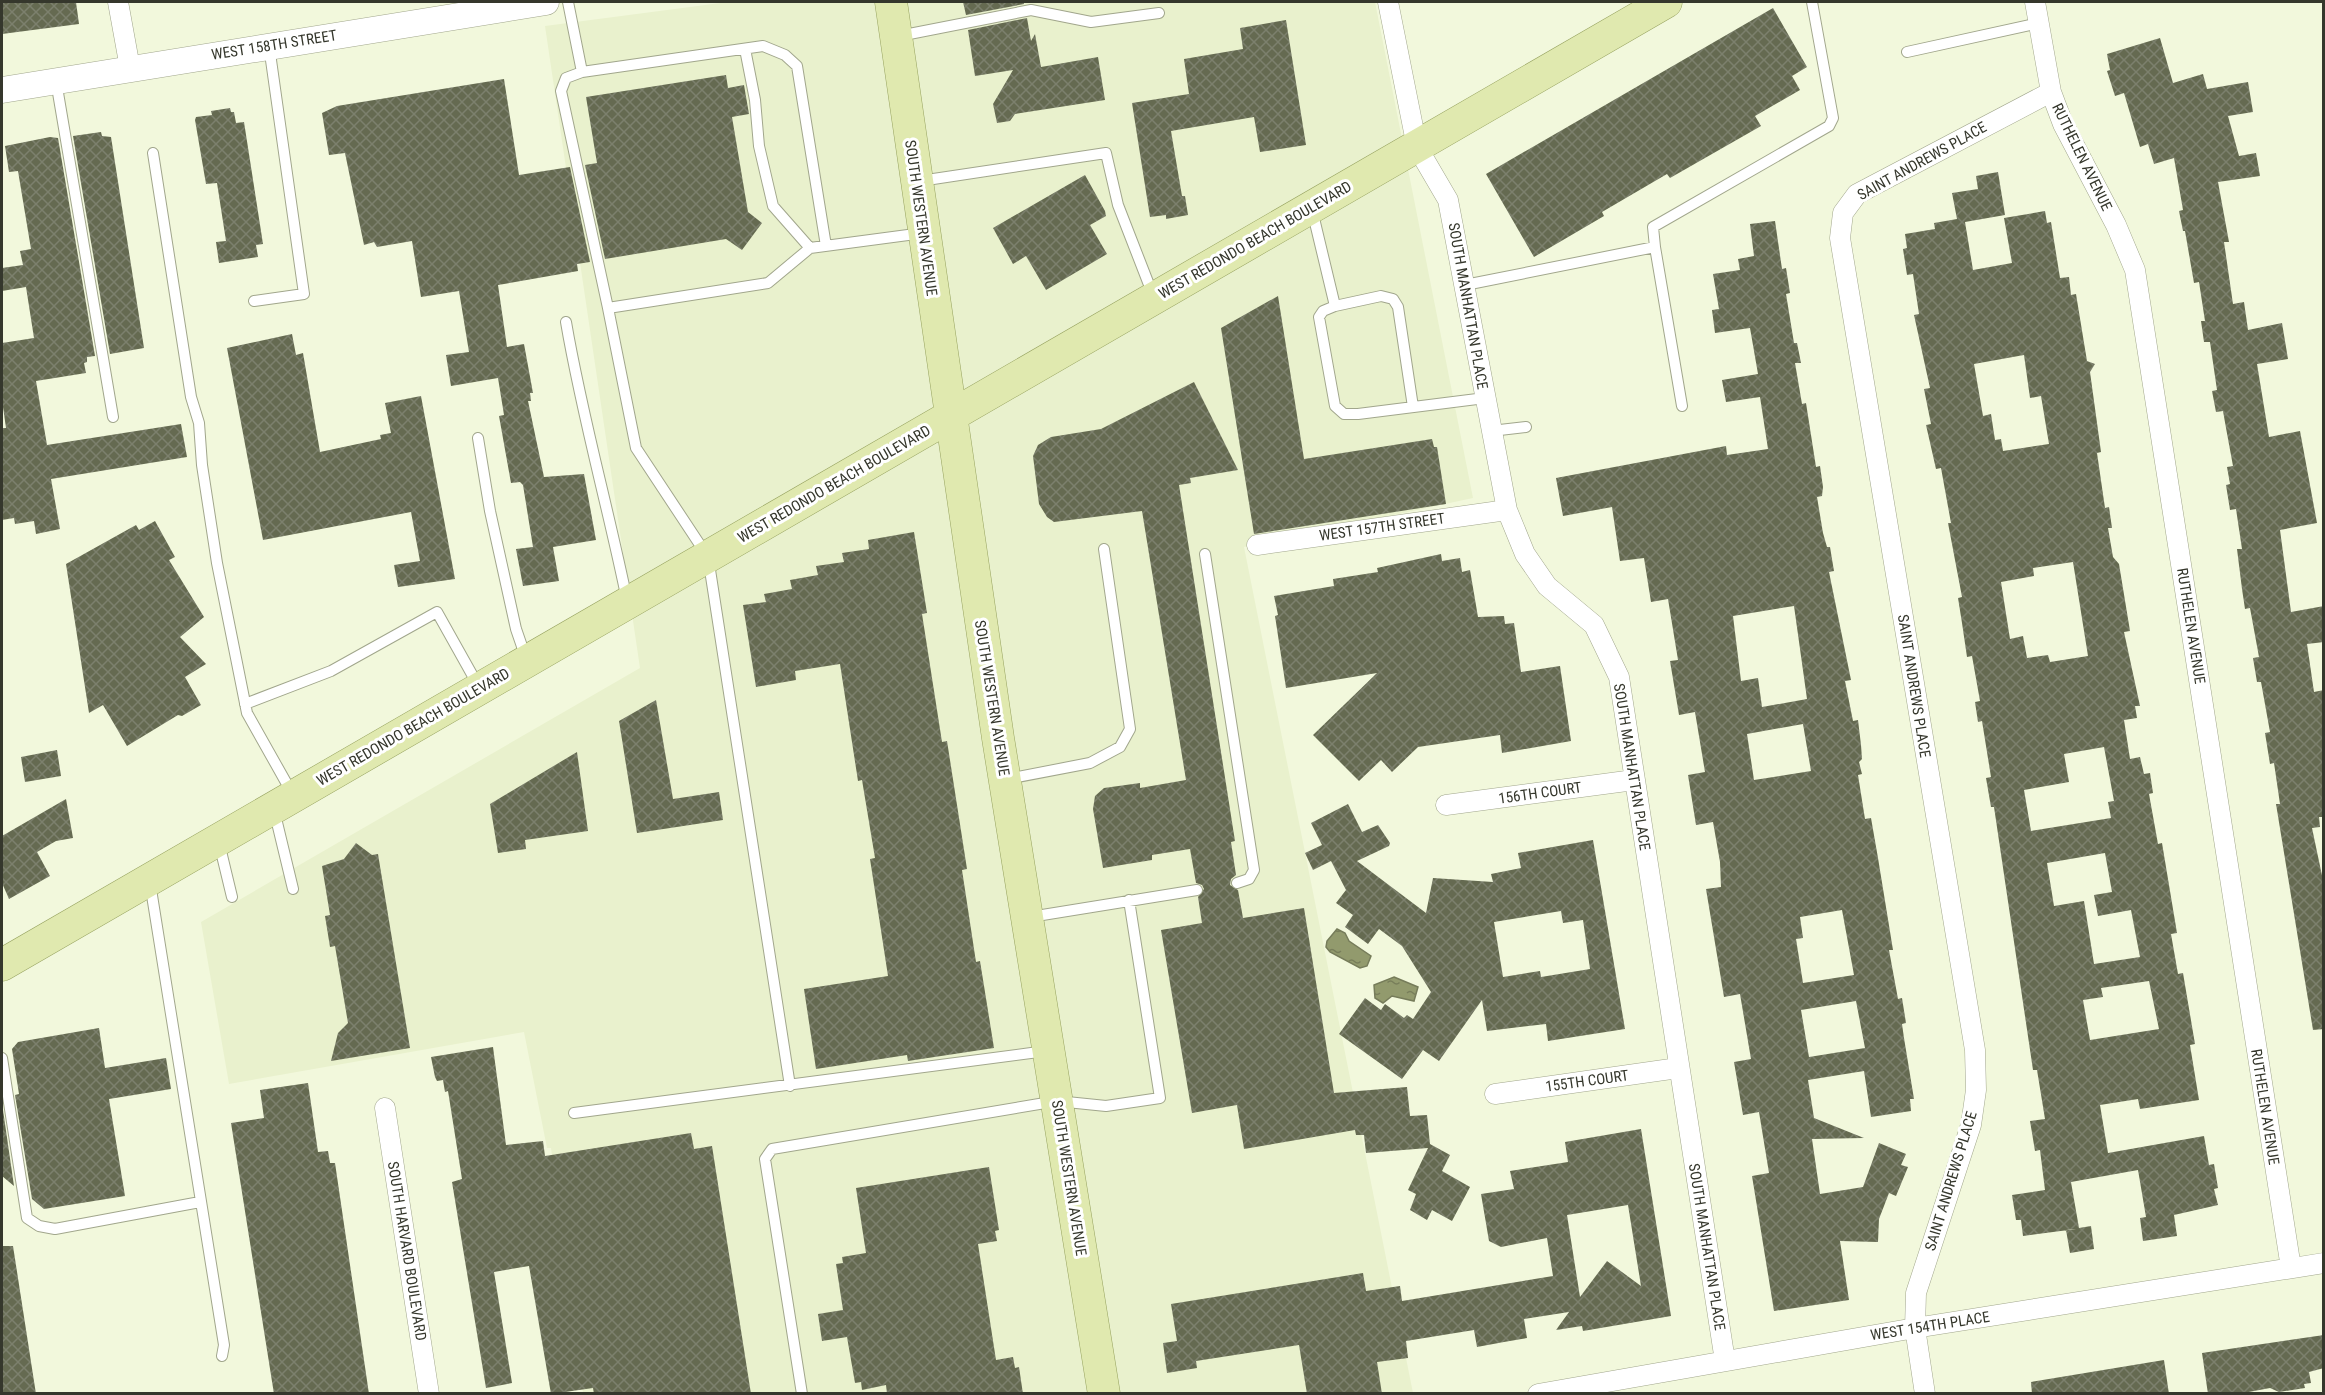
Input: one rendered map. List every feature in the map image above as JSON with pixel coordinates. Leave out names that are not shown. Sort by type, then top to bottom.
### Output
[{"type":"main road","name":"SOUTH WESTERN AVENUE","points":[[891,2],[949,417],[1004,780],[1104,1394]]},
{"type":"main road","name":"WEST REDONDO BEACH BOULEVARD","points":[[2,965],[1666,2]]},
{"type":"street","points":[[118,2],[130,68]]},
{"type":"street","name":"WEST 158TH STREET","points":[[2,90],[546,2]]},
{"type":"street","name":"SOUTH MANHATTAN PLACE","points":[[1388,2],[1417,147],[1448,200],[1507,510],[1525,554],[1547,586],[1594,625],[1619,677],[1725,1361]]},
{"type":"street","name":"RUTHELEN AVENUE","points":[[2035,2],[2051,92],[2063,123],[2116,225],[2135,270],[2291,1268]]},
{"type":"street","name":"SAINT ANDREWS PLACE","points":[[1925,1394],[1915,1328],[1916,1293],[1971,1125],[1976,1090],[1975,1050],[1840,238],[1843,213],[1857,194],[2051,92]]},
{"type":"street","name":"WEST 157TH STREET","points":[[1257,545],[1507,510]]},
{"type":"street","name":"156TH COURT","points":[[1446,805],[1634,780]]},
{"type":"street","name":"155TH COURT","points":[[1495,1094],[1678,1068]]},
{"type":"street","name":"SOUTH HARVARD BOULEVARD","points":[[385,1108],[429,1394]]},
{"type":"street","name":"WEST 154TH PLACE","points":[[1538,1394],[1915,1328],[2324,1263]]},
{"type":"lane","points":[[568,2],[582,72]]},
{"type":"lane","points":[[1682,406],[1653,227],[1829,126],[1833,118],[1813,4]]},
{"type":"lane","points":[[896,37],[1034,6],[1091,22],[1159,13]]},
{"type":"lane","points":[[1907,52],[2039,23]]},
{"type":"lane","points":[[254,301],[304,294],[269,46]]},
{"type":"lane","points":[[790,1086],[708,557],[636,448],[561,92],[566,78],[582,72],[763,46],[785,55],[797,66],[826,246]]},
{"type":"lane","points":[[745,49],[755,100],[759,146],[773,206],[810,248]]},
{"type":"lane","points":[[56,81],[113,417]]},
{"type":"lane","points":[[153,153],[191,397],[199,423],[202,465],[215,552],[247,713],[283,802],[293,889]]},
{"type":"lane","points":[[916,182],[1106,153],[1118,205],[1155,298]]},
{"type":"lane","points":[[1311,208],[1335,306]]},
{"type":"lane","points":[[608,308],[768,283],[810,248],[923,233]]},
{"type":"lane","points":[[1465,285],[1655,247]]},
{"type":"lane","points":[[1413,407],[1398,307],[1393,298],[1381,296],[1335,306],[1323,311],[1319,318],[1335,406],[1344,414],[1413,407],[1485,398]]},
{"type":"lane","points":[[566,322],[594,463],[609,515],[627,603]]},
{"type":"lane","points":[[1491,431],[1526,427]]},
{"type":"lane","points":[[478,438],[490,511],[516,629],[527,661]]},
{"type":"lane","points":[[1004,780],[1090,763],[1120,747],[1130,729],[1104,549]]},
{"type":"lane","points":[[1205,554],[1254,870],[1249,879],[1237,883]]},
{"type":"lane","points":[[245,704],[331,671],[436,612],[480,689]]},
{"type":"lane","points":[[218,840],[232,897]]},
{"type":"lane","points":[[149,880],[224,1345],[222,1356]]},
{"type":"lane","points":[[1027,918],[1197,890]]},
{"type":"lane","points":[[802,1394],[765,1159],[772,1149],[1057,1101],[1106,1106],[1160,1098],[1130,900]]},
{"type":"lane","points":[[574,1113],[1049,1051]]},
{"type":"lane","points":[[2,1058],[27,1218],[39,1226],[55,1229],[200,1202]]},
{"type":"shaded area","points":[[728,2],[1375,2],[1473,498],[1244,547],[1413,1393],[583,1393],[551,1148],[547,1148],[524,1032],[229,1084],[201,922],[640,668],[545,26]]},
{"type":"water","points":[[1337,929],[1345,933],[1349,941],[1371,956],[1367,966],[1360,968],[1330,952],[1326,947],[1327,941]]},
{"type":"water","points":[[1394,977],[1418,987],[1414,1001],[1392,996],[1383,1003],[1375,998],[1374,985]]},
{"type":"building","points":[[2,2],[76,2],[79,24],[2,34]]},
{"type":"building","points":[[963,2],[1024,2],[1024,4],[966,15]]},
{"type":"building","points":[[1773,8],[1807,67],[1792,76],[1800,90],[1755,116],[1761,126],[1670,178],[1667,174],[1602,212],[1604,216],[1534,257],[1486,174]]},
{"type":"building","points":[[1027,18],[1031,41],[1035,34],[1041,67],[1098,57],[1105,100],[1015,114],[1010,121],[997,123],[993,104],[1013,70],[975,76],[968,30]]},
{"type":"building","points":[[1286,20],[1306,145],[1260,152],[1254,117],[1171,131],[1182,196],[1185,196],[1188,215],[1166,219],[1166,215],[1150,217],[1132,103],[1189,94],[1184,59],[1243,49],[1240,28]]},
{"type":"building","points":[[2160,38],[2173,83],[2203,74],[2207,89],[2248,82],[2253,112],[2228,116],[2239,156],[2256,153],[2260,176],[2218,182],[2229,242],[2224,242],[2233,304],[2244,302],[2248,330],[2282,323],[2288,359],[2257,364],[2269,437],[2300,431],[2317,523],[2280,530],[2291,612],[2324,606],[2324,642],[2307,644],[2314,692],[2324,690],[2324,817],[2319,817],[2320,827],[2312,828],[2324,885],[2324,1029],[2313,1030],[2276,804],[2280,804],[2274,763],[2270,764],[2265,733],[2270,732],[2261,682],[2257,682],[2253,658],[2259,657],[2250,608],[2245,609],[2242,589],[2237,549],[2242,549],[2236,509],[2230,510],[2226,485],[2230,484],[2227,467],[2233,466],[2223,411],[2216,412],[2212,391],[2217,390],[2210,342],[2204,342],[2201,321],[2205,321],[2199,282],[2194,283],[2185,231],[2183,231],[2179,211],[2183,210],[2174,158],[2154,164],[2148,144],[2140,147],[2124,93],[2115,96],[2107,71],[2110,70],[2107,54]]},
{"type":"building","points":[[726,75],[728,88],[744,85],[749,114],[732,117],[748,212],[762,223],[742,250],[726,239],[605,259],[585,165],[597,163],[586,97]]},
{"type":"building","points":[[504,79],[519,175],[570,167],[590,262],[577,264],[578,271],[498,285],[507,347],[524,344],[533,393],[530,393],[531,401],[528,401],[544,477],[584,474],[596,540],[553,547],[559,581],[523,586],[516,549],[533,547],[523,485],[520,482],[511,483],[499,416],[504,415],[498,378],[451,386],[446,355],[469,352],[459,291],[421,297],[412,241],[377,247],[374,242],[364,245],[345,153],[329,155],[322,113],[337,106]]},
{"type":"building","points":[[230,108],[231,112],[234,112],[236,123],[244,122],[263,244],[256,245],[258,257],[219,263],[216,242],[226,241],[217,183],[206,184],[195,120],[196,117],[212,115],[211,111]]},
{"type":"building","points":[[101,132],[102,136],[111,137],[144,348],[110,354],[73,136]]},
{"type":"building","points":[[50,137],[58,138],[95,356],[87,357],[87,362],[84,363],[86,373],[36,381],[47,445],[181,424],[187,457],[51,479],[60,529],[36,534],[34,521],[15,524],[14,518],[2,520],[2,428],[6,428],[2,400],[2,343],[34,338],[26,287],[2,291],[2,268],[23,265],[20,251],[31,249],[18,171],[9,172],[5,146]]},
{"type":"building","points":[[1998,172],[2005,215],[1965,222],[1973,270],[2012,263],[2004,218],[2045,211],[2047,223],[2051,222],[2060,278],[2069,277],[2071,295],[2076,294],[2087,361],[2095,364],[2090,372],[2101,452],[2097,453],[2105,508],[2109,507],[2112,528],[2108,528],[2113,557],[2119,564],[2130,631],[2124,632],[2140,706],[2135,706],[2137,718],[2124,720],[2130,759],[2140,757],[2144,774],[2150,773],[2153,793],[2149,794],[2158,844],[2162,843],[2177,933],[2171,934],[2178,974],[2183,973],[2195,1044],[2190,1045],[2199,1100],[2140,1109],[2138,1099],[2100,1105],[2108,1153],[2204,1136],[2209,1165],[2214,1164],[2218,1188],[2214,1189],[2218,1205],[2174,1215],[2177,1236],[2143,1241],[2140,1218],[2146,1217],[2138,1170],[2071,1182],[2079,1228],[2091,1226],[2094,1249],[2070,1253],[2066,1230],[2023,1236],[2021,1220],[2016,1220],[2012,1195],[2045,1190],[2040,1150],[2035,1151],[2030,1121],[2045,1119],[2037,1070],[2033,1070],[1994,807],[1991,807],[1986,778],[1991,777],[1982,721],[1978,722],[1975,702],[1980,701],[1972,656],[1967,657],[1958,598],[1962,597],[1948,523],[1951,523],[1941,468],[1936,469],[1926,425],[1931,424],[1924,389],[1930,388],[1914,315],[1919,314],[1913,274],[1907,275],[1903,249],[1907,248],[1905,234],[1935,229],[1934,223],[1957,219],[1952,193],[1978,189],[1976,176]],"holes":[[[2024,355],[2030,398],[2041,396],[2049,444],[2003,451],[2001,439],[1995,440],[1991,414],[1983,416],[1974,364]],[[2073,562],[2088,656],[2050,662],[2048,655],[2027,658],[2023,636],[2010,639],[2001,582],[2034,576],[2033,568]],[[2104,747],[2114,801],[2108,802],[2111,818],[2031,831],[2024,790],[2069,782],[2064,754]],[[2105,853],[2112,892],[2094,895],[2098,916],[2131,910],[2140,957],[2094,964],[2084,901],[2054,906],[2047,863]],[[2149,981],[2159,1029],[2090,1040],[2083,1000],[2103,997],[2101,988]]]},
{"type":"building","points":[[1085,175],[1105,211],[1106,216],[1090,225],[1107,254],[1046,290],[1026,256],[1013,264],[993,228]]},
{"type":"building","points":[[1775,221],[1782,269],[1786,268],[1790,293],[1786,294],[1794,343],[1797,343],[1801,363],[1795,363],[1802,404],[1806,403],[1816,467],[1820,466],[1823,487],[1822,496],[1817,497],[1823,533],[1827,547],[1830,547],[1834,571],[1829,572],[1851,680],[1845,681],[1853,721],[1858,720],[1862,759],[1859,762],[1862,774],[1858,775],[1865,819],[1871,818],[1878,858],[1893,950],[1889,950],[1898,999],[1902,998],[1906,1023],[1902,1024],[1914,1099],[1910,1099],[1911,1111],[1871,1117],[1864,1071],[1808,1080],[1814,1118],[1864,1138],[1812,1139],[1820,1194],[1863,1187],[1879,1143],[1906,1154],[1901,1165],[1908,1167],[1896,1196],[1889,1193],[1879,1219],[1878,1242],[1840,1241],[1849,1300],[1774,1311],[1752,1176],[1769,1173],[1759,1112],[1743,1115],[1734,1062],[1751,1059],[1740,994],[1724,997],[1706,889],[1721,887],[1720,862],[1713,822],[1696,825],[1688,775],[1705,772],[1695,712],[1679,715],[1670,661],[1678,660],[1668,599],[1651,602],[1644,558],[1620,561],[1612,507],[1563,516],[1556,478],[1726,446],[1727,455],[1768,449],[1760,397],[1726,402],[1722,380],[1758,374],[1750,328],[1715,333],[1712,310],[1719,309],[1713,274],[1740,270],[1738,259],[1754,256],[1750,224]],"holes":[[[1794,606],[1807,699],[1762,707],[1758,678],[1741,681],[1733,616]],[[1803,724],[1811,771],[1754,780],[1747,734]],[[1842,910],[1854,975],[1803,983],[1796,939],[1803,938],[1800,917]],[[1856,1001],[1865,1048],[1809,1057],[1801,1010]]]},
{"type":"building","points":[[1278,296],[1304,459],[1432,439],[1434,447],[1437,447],[1446,504],[1254,534],[1221,328]]},
{"type":"building","points":[[292,334],[296,355],[303,353],[320,452],[381,439],[380,435],[391,433],[385,403],[421,396],[455,579],[398,587],[394,565],[420,561],[411,512],[263,540],[227,348]]},
{"type":"building","points":[[1194,382],[1238,470],[1190,478],[1191,483],[1179,485],[1235,841],[1231,842],[1236,875],[1231,879],[1230,885],[1238,890],[1243,918],[1304,908],[1334,1093],[1407,1087],[1410,1116],[1427,1115],[1430,1144],[1450,1155],[1442,1171],[1470,1187],[1452,1221],[1432,1210],[1427,1220],[1410,1210],[1416,1194],[1408,1190],[1428,1148],[1366,1153],[1364,1135],[1356,1135],[1355,1130],[1244,1149],[1237,1105],[1192,1113],[1161,930],[1202,923],[1198,897],[1204,889],[1202,885],[1196,883],[1190,849],[1152,855],[1152,860],[1103,868],[1093,809],[1095,796],[1104,788],[1140,783],[1140,788],[1186,780],[1142,511],[1054,522],[1047,517],[1039,504],[1033,456],[1038,445],[1051,437],[1101,429]]},
{"type":"building","points":[[155,521],[175,557],[169,560],[204,617],[180,637],[206,664],[185,677],[201,705],[182,716],[178,715],[127,746],[103,705],[89,713],[66,564],[136,525],[139,530]]},
{"type":"building","points":[[914,532],[927,613],[922,614],[942,742],[947,741],[967,869],[962,870],[976,962],[980,961],[994,1048],[908,1061],[907,1055],[816,1069],[804,989],[888,976],[870,859],[875,858],[862,780],[858,781],[840,664],[795,671],[796,680],[756,687],[743,605],[766,602],[764,594],[792,589],[790,580],[818,575],[816,566],[844,562],[842,553],[869,549],[868,540]]},
{"type":"building","points":[[1441,554],[1442,561],[1460,558],[1462,572],[1470,570],[1478,617],[1504,616],[1505,624],[1514,623],[1521,672],[1560,666],[1571,741],[1502,753],[1500,735],[1418,747],[1392,772],[1381,760],[1359,781],[1313,735],[1377,673],[1286,688],[1274,596],[1334,586],[1333,579],[1378,572],[1377,568]]},
{"type":"building","points":[[656,700],[673,799],[719,792],[723,820],[637,833],[619,721]]},
{"type":"building","points":[[57,750],[61,776],[25,782],[21,757]]},
{"type":"building","points":[[577,752],[588,831],[525,840],[526,849],[498,853],[490,804]]},
{"type":"building","points":[[66,799],[73,838],[56,841],[37,852],[50,876],[9,899],[2,883],[2,836]]},
{"type":"building","points":[[1348,804],[1362,832],[1378,825],[1390,843],[1389,846],[1357,861],[1426,913],[1433,878],[1493,882],[1491,874],[1521,868],[1518,853],[1593,840],[1625,1029],[1548,1041],[1546,1024],[1487,1031],[1482,1000],[1439,1061],[1423,1050],[1402,1079],[1339,1034],[1365,998],[1381,1010],[1385,1004],[1404,1018],[1407,1015],[1413,1019],[1431,992],[1402,946],[1379,929],[1368,944],[1345,927],[1353,915],[1336,903],[1346,890],[1331,861],[1313,870],[1305,853],[1322,845],[1311,823]],"holes":[[[1561,911],[1563,923],[1583,920],[1590,969],[1541,977],[1540,971],[1503,977],[1494,922]]]},
{"type":"building","points":[[356,843],[372,855],[378,854],[410,1048],[331,1061],[338,1033],[348,1023],[335,946],[330,947],[325,916],[330,915],[322,866],[344,859]]},
{"type":"building","points":[[99,1028],[105,1068],[166,1058],[171,1089],[109,1099],[125,1196],[44,1209],[32,1199],[15,1095],[19,1094],[12,1049],[18,1042]]},
{"type":"building","points":[[493,1047],[506,1145],[543,1141],[545,1156],[691,1133],[694,1149],[712,1146],[751,1394],[594,1394],[593,1388],[551,1394],[529,1266],[494,1272],[512,1383],[486,1388],[452,1182],[462,1179],[448,1091],[445,1092],[443,1080],[437,1081],[435,1077],[431,1057]]},
{"type":"building","points":[[308,1083],[318,1152],[328,1151],[330,1163],[335,1163],[369,1394],[274,1394],[231,1123],[264,1118],[260,1090]]},
{"type":"building","points":[[2,1103],[14,1186],[2,1176]]},
{"type":"building","points":[[1641,1129],[1671,1316],[1583,1331],[1582,1326],[1556,1330],[1569,1312],[1524,1319],[1527,1338],[1477,1347],[1474,1330],[1406,1341],[1408,1358],[1377,1362],[1382,1394],[1307,1394],[1299,1345],[1196,1361],[1197,1368],[1167,1373],[1163,1343],[1177,1341],[1171,1304],[1363,1273],[1366,1291],[1400,1286],[1402,1301],[1553,1276],[1547,1238],[1501,1247],[1489,1241],[1481,1194],[1514,1189],[1510,1171],[1568,1162],[1565,1142]],"holes":[[[1628,1205],[1641,1286],[1607,1261],[1580,1297],[1567,1215]]]},
{"type":"building","points":[[989,1167],[999,1230],[995,1231],[997,1241],[978,1244],[996,1360],[1013,1357],[1015,1368],[1019,1367],[1023,1394],[887,1394],[886,1385],[862,1390],[861,1382],[855,1383],[847,1337],[822,1341],[818,1314],[843,1310],[836,1264],[843,1263],[842,1257],[866,1253],[856,1188]]},
{"type":"building","points":[[2,1246],[13,1246],[36,1394],[2,1394]]},
{"type":"building","points":[[2324,1335],[2324,1368],[2309,1372],[2311,1383],[2304,1384],[2305,1388],[2279,1392],[2270,1388],[2238,1394],[2208,1394],[2202,1353]]},
{"type":"building","points":[[2164,1360],[2169,1394],[2032,1394],[2031,1382]]}]
